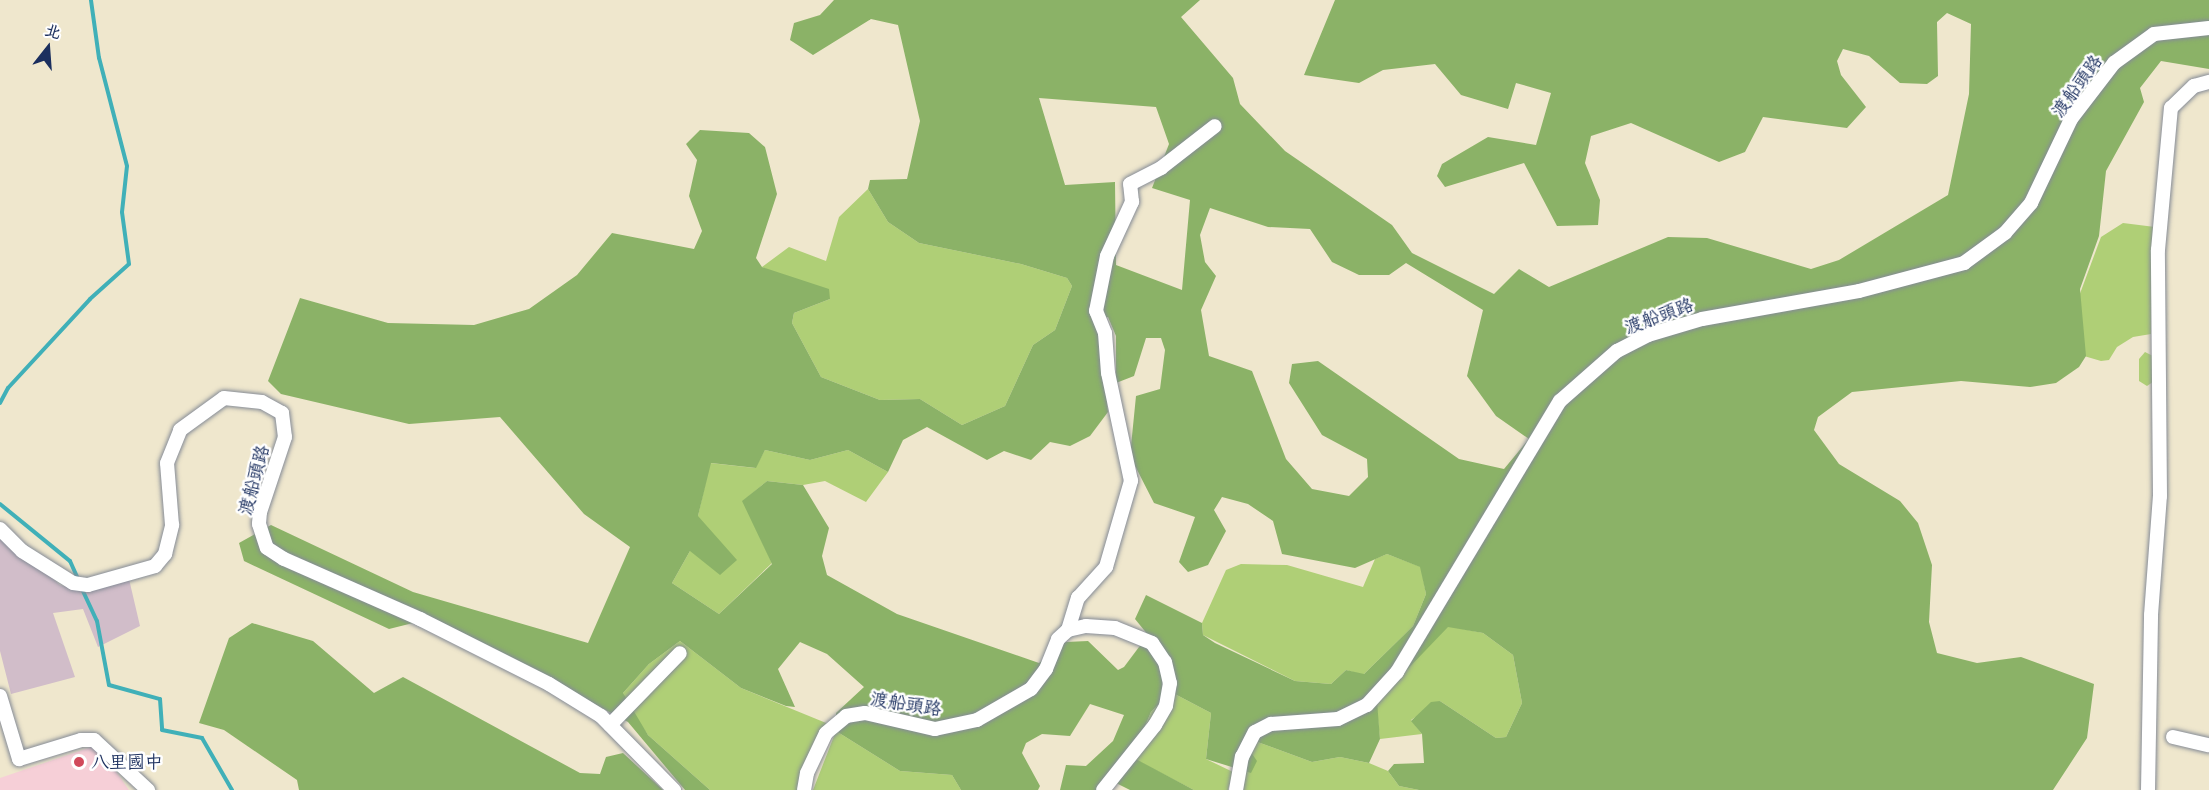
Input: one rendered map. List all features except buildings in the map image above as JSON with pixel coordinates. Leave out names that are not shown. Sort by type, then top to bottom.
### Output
[{"type":"street","name":"渡船頭路","points":[[1236,790],[1242,757],[1256,732],[1270,724],[1338,719],[1367,705],[1397,672],[1560,401],[1617,351],[1648,335],[1702,319],[1859,291],[1964,263],[2005,233],[2031,203],[2071,119],[2114,63],[2154,34],[2209,28]]},
{"type":"street","points":[[2148,790],[2151,615],[2160,496],[2158,274],[2170,108],[2194,86],[2209,82]]},
{"type":"street","name":"渡船頭路","points":[[804,790],[807,773],[826,733],[846,716],[865,713],[935,729],[977,720],[1031,689],[1046,669],[1058,639],[1068,630],[1078,598],[1106,567],[1131,481],[1108,373],[1105,333],[1096,311],[1107,256],[1132,202],[1130,184],[1161,168],[1215,126]]},
{"type":"street","name":"渡船頭路","points":[[0,529],[22,551],[73,583],[88,585],[146,570],[165,554],[172,525],[167,463],[185,423],[224,398],[262,402],[282,413],[285,437],[260,512],[259,524],[267,548],[284,559],[420,619],[549,684],[610,725],[674,790]]},
{"type":"street","points":[[1068,630],[1086,626],[1133,633],[1152,643],[1165,662],[1170,683],[1166,706],[1155,725],[1103,790]]},
{"type":"street","points":[[610,725],[680,653]]},
{"type":"street","points":[[0,696],[19,759],[81,740],[94,740],[148,790]]},
{"type":"street","points":[[2173,737],[2209,745]]},
{"type":"shaded area","points":[[0,533],[60,585],[70,588],[129,579],[140,626],[98,647],[83,609],[53,613],[75,677],[11,694],[0,651]]},
{"type":"shaded area","name":"八里國中","points":[[97,745],[129,790],[0,790],[0,778]]},
{"type":"green space","points":[[834,0],[1200,0],[1181,17],[1233,78],[1240,104],[1285,151],[1392,225],[1412,253],[1494,294],[1519,269],[1549,287],[1668,237],[1707,238],[1811,269],[1839,260],[1948,195],[1969,94],[1971,24],[1947,13],[1937,22],[1938,76],[1927,84],[1900,83],[1869,56],[1843,49],[1837,61],[1841,75],[1866,107],[1847,128],[1763,117],[1745,152],[1719,162],[1631,123],[1591,136],[1585,163],[1600,200],[1598,225],[1557,226],[1524,163],[1445,187],[1437,176],[1442,164],[1488,137],[1536,145],[1551,93],[1516,83],[1508,109],[1461,95],[1435,64],[1383,70],[1359,83],[1304,75],[1335,0],[2209,0],[2209,69],[2161,61],[2140,88],[2144,102],[2106,171],[2099,236],[2080,289],[2086,356],[2079,367],[2056,383],[2030,387],[1961,381],[1852,392],[1818,417],[1814,430],[1839,464],[1900,501],[1918,523],[1932,565],[1929,622],[1937,653],[1977,663],[2021,657],[2094,684],[2087,738],[2053,790],[1419,790],[1399,786],[1388,771],[1394,764],[1424,763],[1422,734],[1411,721],[1431,702],[1440,701],[1496,738],[1506,737],[1522,703],[1513,655],[1483,633],[1448,627],[1377,701],[1380,739],[1369,763],[1340,757],[1312,762],[1252,740],[1248,748],[1257,761],[1251,773],[1206,759],[1211,713],[1171,692],[1151,712],[1132,757],[1194,790],[1130,790],[1112,781],[1101,790],[1060,790],[1066,765],[1086,766],[1113,741],[1124,715],[1090,704],[1070,736],[1042,734],[1026,743],[1022,753],[1040,786],[1038,790],[961,790],[952,775],[900,771],[836,731],[836,713],[864,687],[827,654],[800,642],[778,669],[795,707],[786,706],[741,688],[680,641],[649,664],[623,693],[648,735],[710,790],[685,790],[628,722],[433,618],[389,629],[244,561],[239,543],[271,525],[413,592],[588,643],[630,547],[584,514],[500,417],[409,424],[281,394],[268,381],[300,298],[388,323],[474,325],[529,309],[577,275],[612,233],[694,249],[702,231],[689,196],[697,160],[686,144],[700,130],[749,133],[765,147],[777,194],[756,258],[762,267],[829,289],[830,299],[794,313],[792,323],[821,377],[880,400],[920,399],[962,425],[1005,406],[1033,345],[1055,330],[1072,286],[1067,278],[1021,264],[919,243],[888,222],[868,189],[870,180],[907,179],[920,121],[898,25],[871,19],[813,55],[790,40],[794,23],[820,15]],"holes":[[[1039,98],[1156,107],[1169,144],[1152,188],[1190,200],[1182,290],[1116,265],[1115,182],[1065,185]],[[1210,208],[1268,227],[1310,229],[1332,262],[1359,275],[1389,275],[1406,263],[1483,310],[1467,376],[1496,416],[1529,439],[1504,469],[1459,459],[1318,361],[1292,364],[1289,383],[1322,435],[1367,459],[1368,477],[1349,496],[1312,489],[1286,459],[1252,371],[1209,356],[1201,310],[1216,276],[1205,262],[1200,235]],[[1108,317],[1116,336],[1116,383],[1134,376],[1146,338],[1161,338],[1165,350],[1160,389],[1136,396],[1130,456],[1154,503],[1195,517],[1179,562],[1188,572],[1208,565],[1226,531],[1214,510],[1222,497],[1248,504],[1273,521],[1282,554],[1355,568],[1387,554],[1420,567],[1426,594],[1413,626],[1364,674],[1346,670],[1331,684],[1295,681],[1215,643],[1203,635],[1202,623],[1146,595],[1135,619],[1148,635],[1124,667],[1118,670],[1088,641],[1066,642],[1039,663],[897,614],[827,575],[822,556],[829,528],[803,485],[767,481],[742,501],[772,564],[719,614],[672,583],[690,551],[720,575],[737,560],[698,516],[711,463],[756,468],[765,450],[810,460],[848,450],[888,472],[903,440],[927,427],[987,460],[1004,451],[1031,460],[1050,442],[1070,446],[1090,436],[1108,412],[1099,319]]]},
{"type":"green space","points":[[868,189],[888,222],[919,243],[1021,264],[1067,278],[1072,286],[1055,330],[1033,345],[1005,406],[962,425],[920,399],[880,400],[821,377],[792,323],[794,313],[830,299],[762,267],[789,247],[826,261],[839,217]]},
{"type":"green space","points":[[2123,223],[2155,227],[2151,334],[2133,337],[2117,347],[2109,360],[2101,361],[2084,356],[2075,307],[2101,237]]},
{"type":"green space","points":[[2145,352],[2153,356],[2153,382],[2147,386],[2139,381],[2139,359]]},
{"type":"green space","points":[[765,450],[810,460],[848,450],[888,472],[866,502],[825,481],[803,485],[767,481],[743,501],[772,563],[719,614],[672,583],[690,551],[710,463],[755,468]]},
{"type":"green space","points":[[1387,554],[1421,567],[1426,594],[1413,626],[1363,675],[1346,670],[1331,684],[1295,681],[1203,635],[1202,623],[1226,570],[1241,564],[1287,565],[1363,587],[1375,559]]},
{"type":"green space","points":[[252,623],[313,641],[374,693],[403,677],[580,773],[600,774],[606,757],[623,753],[663,790],[299,790],[297,780],[224,730],[199,723],[229,638]]},
{"type":"green space","points":[[1448,626],[1483,633],[1513,655],[1522,703],[1506,737],[1496,738],[1440,701],[1411,720],[1422,734],[1380,739],[1376,701]]},
{"type":"green space","points":[[680,641],[741,688],[831,725],[805,790],[710,790],[648,735],[625,702],[623,693],[649,664]]},
{"type":"green space","points":[[1171,692],[1211,713],[1206,759],[1233,772],[1228,790],[1194,790],[1132,758],[1151,712]]},
{"type":"green space","points":[[836,731],[900,771],[952,775],[961,790],[813,790]]},
{"type":"green space","points":[[1252,740],[1312,762],[1340,757],[1369,763],[1388,771],[1399,786],[1419,790],[1240,790]]},
{"type":"waterway","points":[[0,403],[8,388],[90,299],[129,264],[122,212],[127,166],[99,58],[91,0]]},
{"type":"waterway","points":[[0,504],[70,561],[78,579]]},
{"type":"waterway","points":[[82,589],[97,621],[109,685],[160,699],[162,730],[202,738],[232,790]]},
{"type":"place","name":"八里國中","points":[[79,762]]}]
